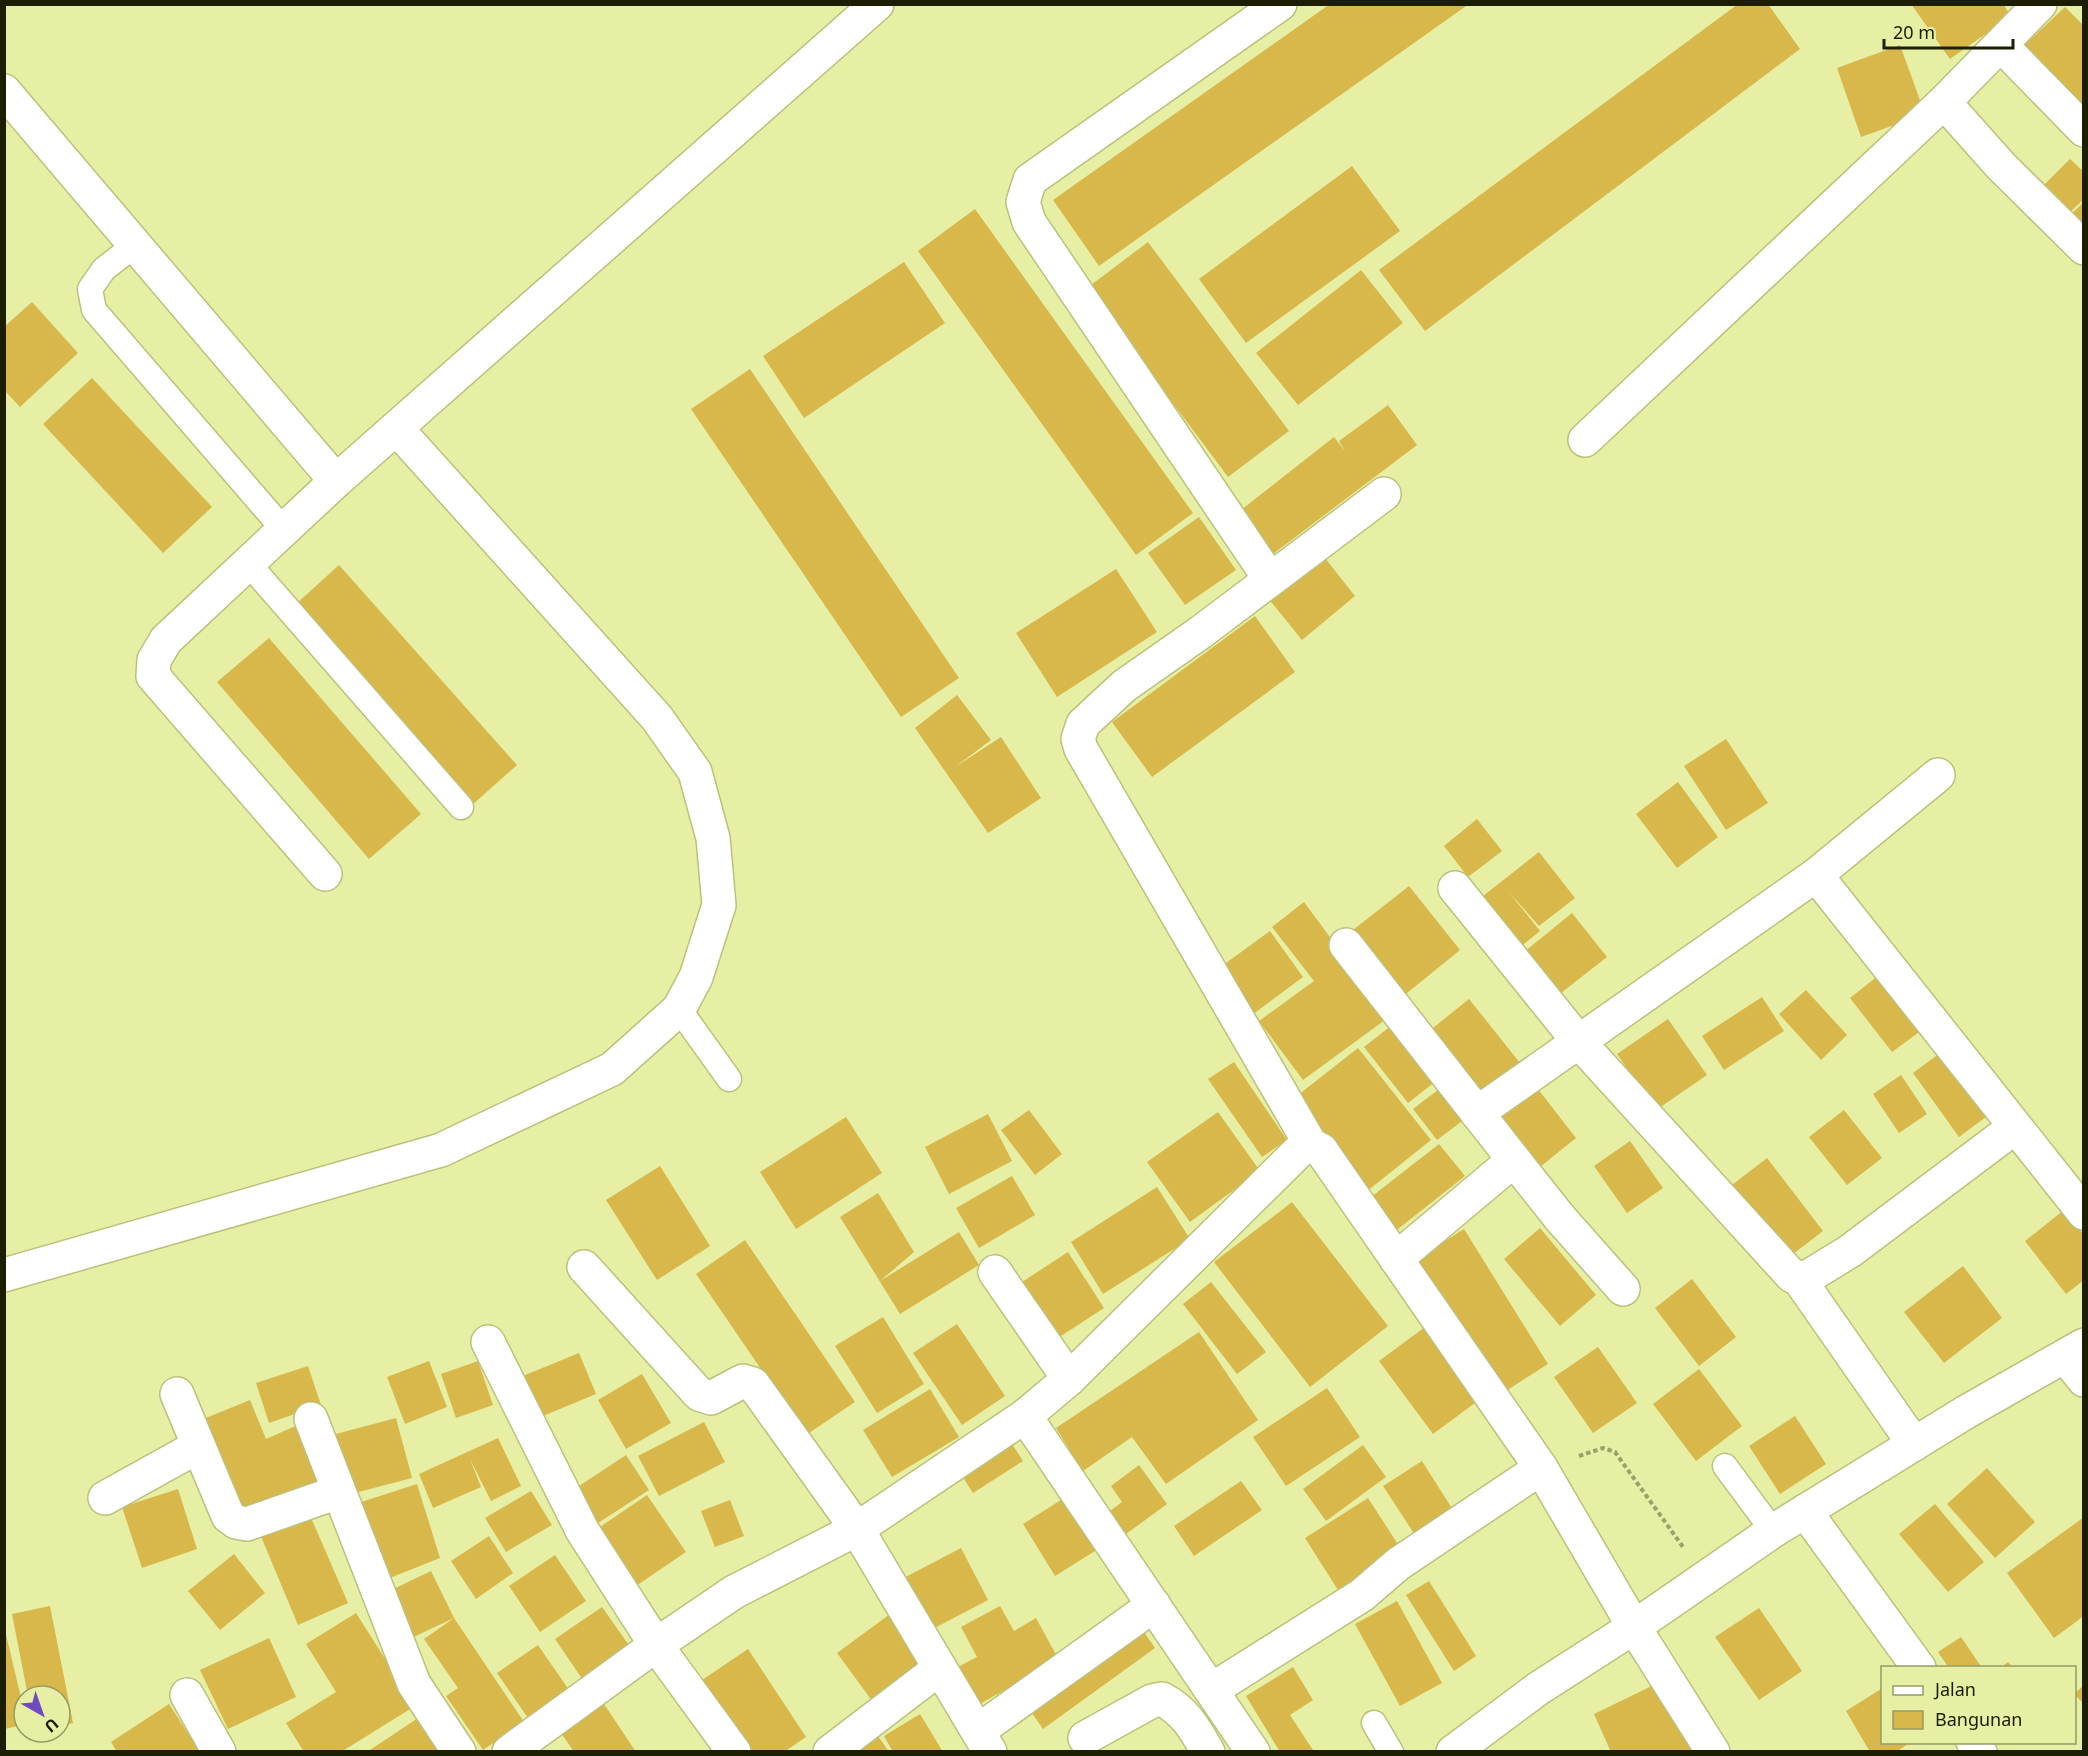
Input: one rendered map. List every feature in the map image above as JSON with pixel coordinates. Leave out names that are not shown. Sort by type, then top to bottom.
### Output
[{"type":"street","points":[[325,874],[153,676],[154,660],[166,640],[336,481],[877,4]]},
{"type":"street","points":[[1270,579],[1029,222],[1023,201],[1030,180],[1280,4]]},
{"type":"street","points":[[1585,441],[1944,102],[2040,4]]},
{"type":"street","points":[[2001,45],[2084,130]]},
{"type":"street","points":[[4,91],[336,481]]},
{"type":"street","points":[[1944,102],[2001,166],[2084,248]]},
{"type":"street","points":[[4,1275],[441,1150],[612,1069],[679,1009],[696,977],[719,905],[713,838],[695,772],[657,718],[397,429]]},
{"type":"street","points":[[1384,494],[1201,632],[1124,686],[1083,724],[1078,739],[1081,749],[1311,1145],[1321,1150],[1541,1468],[1634,1627],[1713,1752]]},
{"type":"street","points":[[1477,1113],[1816,875],[1938,775]]},
{"type":"street","points":[[1816,875],[2084,1213]]},
{"type":"street","points":[[1455,888],[1579,1042],[1784,1267],[1799,1279],[1914,1444]]},
{"type":"street","points":[[1346,945],[1514,1160],[1623,1289]]},
{"type":"street","points":[[1799,1279],[1806,1278],[1850,1251],[2015,1127]]},
{"type":"street","points":[[509,1752],[656,1645],[734,1592],[857,1528],[1025,1416],[1069,1379],[1300,1150],[1311,1145]]},
{"type":"street","points":[[1396,1259],[1514,1160]]},
{"type":"street","points":[[584,1267],[699,1394],[711,1398],[743,1381],[753,1384],[857,1528],[984,1741],[1154,1605]]},
{"type":"street","points":[[995,1272],[1069,1379]]},
{"type":"street","points":[[488,1342],[582,1530],[656,1645],[734,1752]]},
{"type":"street","points":[[1454,1752],[1539,1688],[1634,1627],[1773,1531],[1914,1444],[2077,1360]]},
{"type":"street","points":[[177,1394],[197,1447],[228,1516],[236,1522],[247,1524],[338,1492]]},
{"type":"street","points":[[1025,1416],[1213,1689],[1253,1752]]},
{"type":"street","points":[[311,1419],[414,1684],[459,1752]]},
{"type":"street","points":[[105,1498],[197,1447]]},
{"type":"street","points":[[1213,1689],[1362,1595],[1398,1564],[1541,1468]]},
{"type":"street","points":[[1805,1511],[1918,1666]]},
{"type":"street","points":[[830,1752],[940,1668]]},
{"type":"street","points":[[187,1695],[219,1752]]},
{"type":"street","points":[[1084,1738],[1152,1701],[1162,1699],[1176,1706],[1191,1722],[1208,1752]]},
{"type":"lane","points":[[135,245],[104,269],[90,290],[94,310],[284,529]]},
{"type":"lane","points":[[247,562],[460,807]]},
{"type":"lane","points":[[679,1009],[729,1079]]},
{"type":"lane","points":[[1725,1466],[1773,1531]]},
{"type":"lane","points":[[1374,1724],[1391,1752]]},
{"type":"path","points":[[1541,1468],[1603,1449],[1615,1452],[1705,1578]]},
{"type":"building","points":[[1330,4],[1469,4],[1099,266],[1053,200]]},
{"type":"building","points":[[1738,4],[1768,4],[1800,49],[1425,331],[1379,270]]},
{"type":"building","points":[[1911,4],[2003,4],[2011,16],[1950,59]]},
{"type":"building","points":[[2065,7],[2084,26],[2084,122],[2017,52]]},
{"type":"building","points":[[1900,45],[1925,114],[1861,137],[1837,68]]},
{"type":"building","points":[[2070,159],[2084,172],[2084,199],[2067,215],[2041,188]]},
{"type":"building","points":[[1352,166],[1400,231],[1246,343],[1199,279]]},
{"type":"building","points":[[2084,202],[2084,231],[2069,216]]},
{"type":"building","points":[[975,209],[1193,513],[1136,555],[918,251]]},
{"type":"building","points":[[1148,242],[1289,431],[1228,477],[1087,288]]},
{"type":"building","points":[[904,262],[945,323],[804,418],[763,356]]},
{"type":"building","points":[[1361,270],[1403,323],[1298,405],[1256,353]]},
{"type":"building","points":[[32,302],[78,353],[20,407],[4,390],[4,327]]},
{"type":"building","points":[[750,369],[959,678],[901,717],[691,409]]},
{"type":"building","points":[[92,378],[212,507],[163,553],[43,424]]},
{"type":"building","points":[[1388,405],[1417,445],[1265,560],[1232,517],[1334,437],[1345,451],[1339,441]]},
{"type":"building","points":[[1199,517],[1236,570],[1185,605],[1148,553]]},
{"type":"building","points":[[1317,548],[1355,596],[1302,640],[1263,592]]},
{"type":"building","points":[[339,565],[517,765],[472,805],[295,605]]},
{"type":"building","points":[[1116,569],[1157,632],[1057,697],[1016,633]]},
{"type":"building","points":[[1255,616],[1295,672],[1152,777],[1112,722]]},
{"type":"building","points":[[269,638],[421,814],[369,859],[217,682]]},
{"type":"building","points":[[957,695],[991,740],[955,767],[1001,737],[1041,798],[988,833],[915,728]]},
{"type":"building","points":[[1726,739],[1768,803],[1726,830],[1684,766]]},
{"type":"building","points":[[1678,782],[1718,837],[1677,868],[1636,814]]},
{"type":"building","points":[[1477,819],[1502,851],[1468,877],[1444,846]]},
{"type":"building","points":[[1539,852],[1575,898],[1539,926],[1509,892],[1540,931],[1513,953],[1474,903]]},
{"type":"building","points":[[1409,886],[1460,950],[1396,1002],[1344,937]]},
{"type":"building","points":[[1304,902],[1389,1017],[1303,1080],[1259,1021],[1314,981],[1272,927]]},
{"type":"building","points":[[1572,913],[1607,957],[1552,1000],[1518,957]]},
{"type":"building","points":[[1270,931],[1303,977],[1248,1018],[1215,971]]},
{"type":"building","points":[[1883,972],[1926,1027],[1892,1052],[1850,998]]},
{"type":"building","points":[[1806,990],[1847,1035],[1821,1060],[1779,1014]]},
{"type":"building","points":[[1762,997],[1784,1031],[1724,1070],[1702,1036]]},
{"type":"building","points":[[1469,999],[1520,1063],[1473,1099],[1423,1036]]},
{"type":"building","points":[[1668,1019],[1707,1075],[1656,1110],[1617,1054]]},
{"type":"building","points":[[1392,1025],[1436,1081],[1408,1103],[1364,1047]]},
{"type":"building","points":[[1358,1048],[1431,1140],[1366,1192],[1293,1099]]},
{"type":"building","points":[[1944,1050],[1990,1114],[1959,1137],[1913,1073]]},
{"type":"building","points":[[1234,1062],[1287,1140],[1262,1157],[1208,1079]]},
{"type":"building","points":[[1901,1075],[1927,1114],[1899,1133],[1873,1094]]},
{"type":"building","points":[[1447,1083],[1470,1115],[1437,1140],[1413,1109]]},
{"type":"building","points":[[1534,1084],[1576,1138],[1530,1175],[1487,1121]]},
{"type":"building","points":[[1029,1110],[1062,1154],[1035,1175],[1001,1130]]},
{"type":"building","points":[[1844,1110],[1882,1158],[1847,1185],[1809,1137]]},
{"type":"building","points":[[1218,1112],[1260,1171],[1190,1222],[1147,1162]]},
{"type":"building","points":[[988,1114],[1012,1161],[949,1194],[925,1147]]},
{"type":"building","points":[[846,1117],[882,1173],[796,1229],[760,1172]]},
{"type":"building","points":[[1630,1141],[1663,1188],[1627,1213],[1594,1166]]},
{"type":"building","points":[[1439,1144],[1465,1176],[1393,1233],[1366,1201]]},
{"type":"building","points":[[1767,1158],[1823,1231],[1784,1261],[1728,1188]]},
{"type":"building","points":[[660,1166],[710,1246],[657,1280],[606,1200]]},
{"type":"building","points":[[1012,1176],[1035,1215],[979,1248],[956,1208]]},
{"type":"building","points":[[1157,1187],[1190,1239],[1103,1294],[1071,1242]]},
{"type":"building","points":[[878,1193],[914,1252],[880,1281],[959,1232],[979,1265],[900,1314],[840,1217]]},
{"type":"building","points":[[1292,1202],[1388,1326],[1310,1387],[1214,1262]]},
{"type":"building","points":[[2064,1210],[2084,1235],[2084,1280],[2066,1294],[2025,1241]]},
{"type":"building","points":[[1540,1228],[1596,1295],[1560,1326],[1504,1259]]},
{"type":"building","points":[[1464,1229],[1548,1364],[1498,1396],[1413,1261]]},
{"type":"building","points":[[745,1240],[855,1402],[806,1435],[696,1274]]},
{"type":"building","points":[[1068,1252],[1104,1308],[1058,1338],[1022,1282]]},
{"type":"building","points":[[1963,1266],[2002,1318],[1944,1363],[1904,1312]]},
{"type":"building","points":[[1692,1279],[1736,1337],[1699,1366],[1655,1308]]},
{"type":"building","points":[[1211,1282],[1266,1352],[1237,1374],[1183,1304]]},
{"type":"building","points":[[883,1317],[924,1384],[877,1413],[835,1346]]},
{"type":"building","points":[[957,1324],[1005,1396],[962,1425],[913,1353]]},
{"type":"building","points":[[1425,1327],[1479,1400],[1433,1434],[1379,1361]]},
{"type":"building","points":[[1199,1332],[1258,1420],[1166,1484],[1132,1437],[1083,1471],[1056,1428]]},
{"type":"building","points":[[1598,1347],[1637,1403],[1593,1433],[1554,1377]]},
{"type":"building","points":[[579,1353],[596,1394],[531,1421],[513,1380]]},
{"type":"building","points":[[429,1361],[447,1407],[405,1424],[387,1377]]},
{"type":"building","points":[[478,1361],[493,1405],[456,1418],[441,1374]]},
{"type":"building","points":[[308,1366],[321,1405],[269,1423],[256,1383]]},
{"type":"building","points":[[1699,1369],[1742,1426],[1696,1461],[1653,1404]]},
{"type":"building","points":[[642,1374],[671,1423],[626,1449],[598,1400]]},
{"type":"building","points":[[1327,1388],[1360,1437],[1286,1486],[1253,1437]]},
{"type":"building","points":[[930,1389],[959,1437],[892,1477],[863,1430]]},
{"type":"building","points":[[250,1400],[266,1439],[307,1421],[331,1479],[236,1519],[196,1422]]},
{"type":"building","points":[[1795,1416],[1826,1464],[1780,1494],[1749,1446]]},
{"type":"building","points":[[396,1418],[412,1478],[351,1494],[336,1434]]},
{"type":"building","points":[[704,1422],[725,1462],[659,1496],[638,1456]]},
{"type":"building","points":[[1005,1433],[1023,1461],[973,1493],[955,1465]]},
{"type":"building","points":[[498,1438],[521,1486],[491,1501],[470,1459],[481,1487],[433,1508],[419,1474]]},
{"type":"building","points":[[1363,1445],[1386,1477],[1326,1521],[1303,1489]]},
{"type":"building","points":[[626,1455],[649,1490],[592,1527],[570,1492]]},
{"type":"building","points":[[1422,1461],[1453,1510],[1415,1535],[1383,1486]]},
{"type":"building","points":[[1139,1465],[1167,1504],[1122,1537],[1106,1514],[1122,1502],[1111,1486]]},
{"type":"building","points":[[1987,1468],[2035,1522],[1995,1558],[1947,1504]]},
{"type":"building","points":[[1241,1481],[1262,1510],[1194,1556],[1174,1526]]},
{"type":"building","points":[[417,1484],[440,1558],[377,1583],[352,1505]]},
{"type":"building","points":[[178,1489],[197,1549],[142,1568],[122,1507]]},
{"type":"building","points":[[531,1491],[552,1525],[506,1552],[485,1518]]},
{"type":"building","points":[[1072,1493],[1090,1522],[1081,1528],[1095,1551],[1055,1576],[1023,1524]]},
{"type":"building","points":[[647,1495],[686,1552],[633,1588],[594,1531]]},
{"type":"building","points":[[1368,1498],[1401,1549],[1338,1590],[1305,1538]]},
{"type":"building","points":[[730,1500],[744,1536],[715,1547],[701,1511]]},
{"type":"building","points":[[1935,1504],[1984,1562],[1948,1592],[1899,1534]]},
{"type":"building","points":[[309,1513],[348,1603],[298,1625],[260,1534]]},
{"type":"building","points":[[2084,1517],[2084,1616],[2054,1638],[2007,1573]]},
{"type":"building","points":[[489,1536],[513,1573],[476,1599],[451,1561]]},
{"type":"building","points":[[961,1548],[988,1600],[927,1632],[900,1580]]},
{"type":"building","points":[[234,1554],[265,1593],[220,1630],[188,1591]]},
{"type":"building","points":[[555,1555],[586,1601],[540,1632],[509,1586]]},
{"type":"building","points":[[431,1571],[454,1618],[405,1641],[383,1594]]},
{"type":"building","points":[[1429,1581],[1476,1656],[1454,1671],[1406,1595]]},
{"type":"building","points":[[1397,1601],[1442,1683],[1400,1706],[1355,1624]]},
{"type":"building","points":[[50,1606],[65,1684],[26,1684],[12,1614]]},
{"type":"building","points":[[1000,1606],[1014,1631],[1036,1618],[1059,1660],[967,1711],[946,1673],[977,1657],[961,1627]]},
{"type":"building","points":[[602,1607],[633,1651],[585,1683],[555,1639]]},
{"type":"building","points":[[1759,1608],[1802,1671],[1759,1700],[1715,1637]]},
{"type":"building","points":[[897,1609],[933,1658],[873,1702],[837,1653]]},
{"type":"building","points":[[356,1613],[415,1706],[341,1752],[304,1752],[286,1723],[336,1692],[306,1644]]},
{"type":"building","points":[[454,1618],[524,1722],[483,1750],[446,1696],[458,1688],[424,1639]]},
{"type":"building","points":[[1137,1622],[1155,1648],[1043,1729],[1025,1703]]},
{"type":"building","points":[[4,1626],[18,1684],[12,1684],[12,1727],[4,1729]]},
{"type":"building","points":[[1961,1637],[1981,1666],[1948,1666],[1938,1652]]},
{"type":"building","points":[[269,1638],[296,1697],[228,1729],[200,1670]]},
{"type":"building","points":[[538,1645],[569,1690],[528,1718],[497,1673]]},
{"type":"building","points":[[748,1649],[806,1737],[784,1752],[751,1752],[702,1680]]},
{"type":"building","points":[[1293,1667],[1313,1700],[1290,1715],[1313,1750],[1310,1752],[1280,1752],[1246,1696]]},
{"type":"building","points":[[1662,1681],[1696,1752],[1611,1752],[1594,1714]]},
{"type":"building","points":[[2084,1685],[2084,1704],[2076,1696],[2076,1692]]},
{"type":"building","points":[[1881,1689],[1881,1744],[1908,1744],[1896,1752],[1870,1752],[1846,1711]]},
{"type":"building","points":[[600,1698],[636,1752],[574,1752],[557,1727]]},
{"type":"building","points":[[169,1704],[200,1752],[117,1752],[111,1742]]},
{"type":"building","points":[[920,1714],[943,1752],[893,1752],[884,1736]]},
{"type":"building","points":[[421,1716],[443,1752],[367,1752]]},
{"type":"building","points":[[872,1727],[889,1752],[837,1752]]}]
